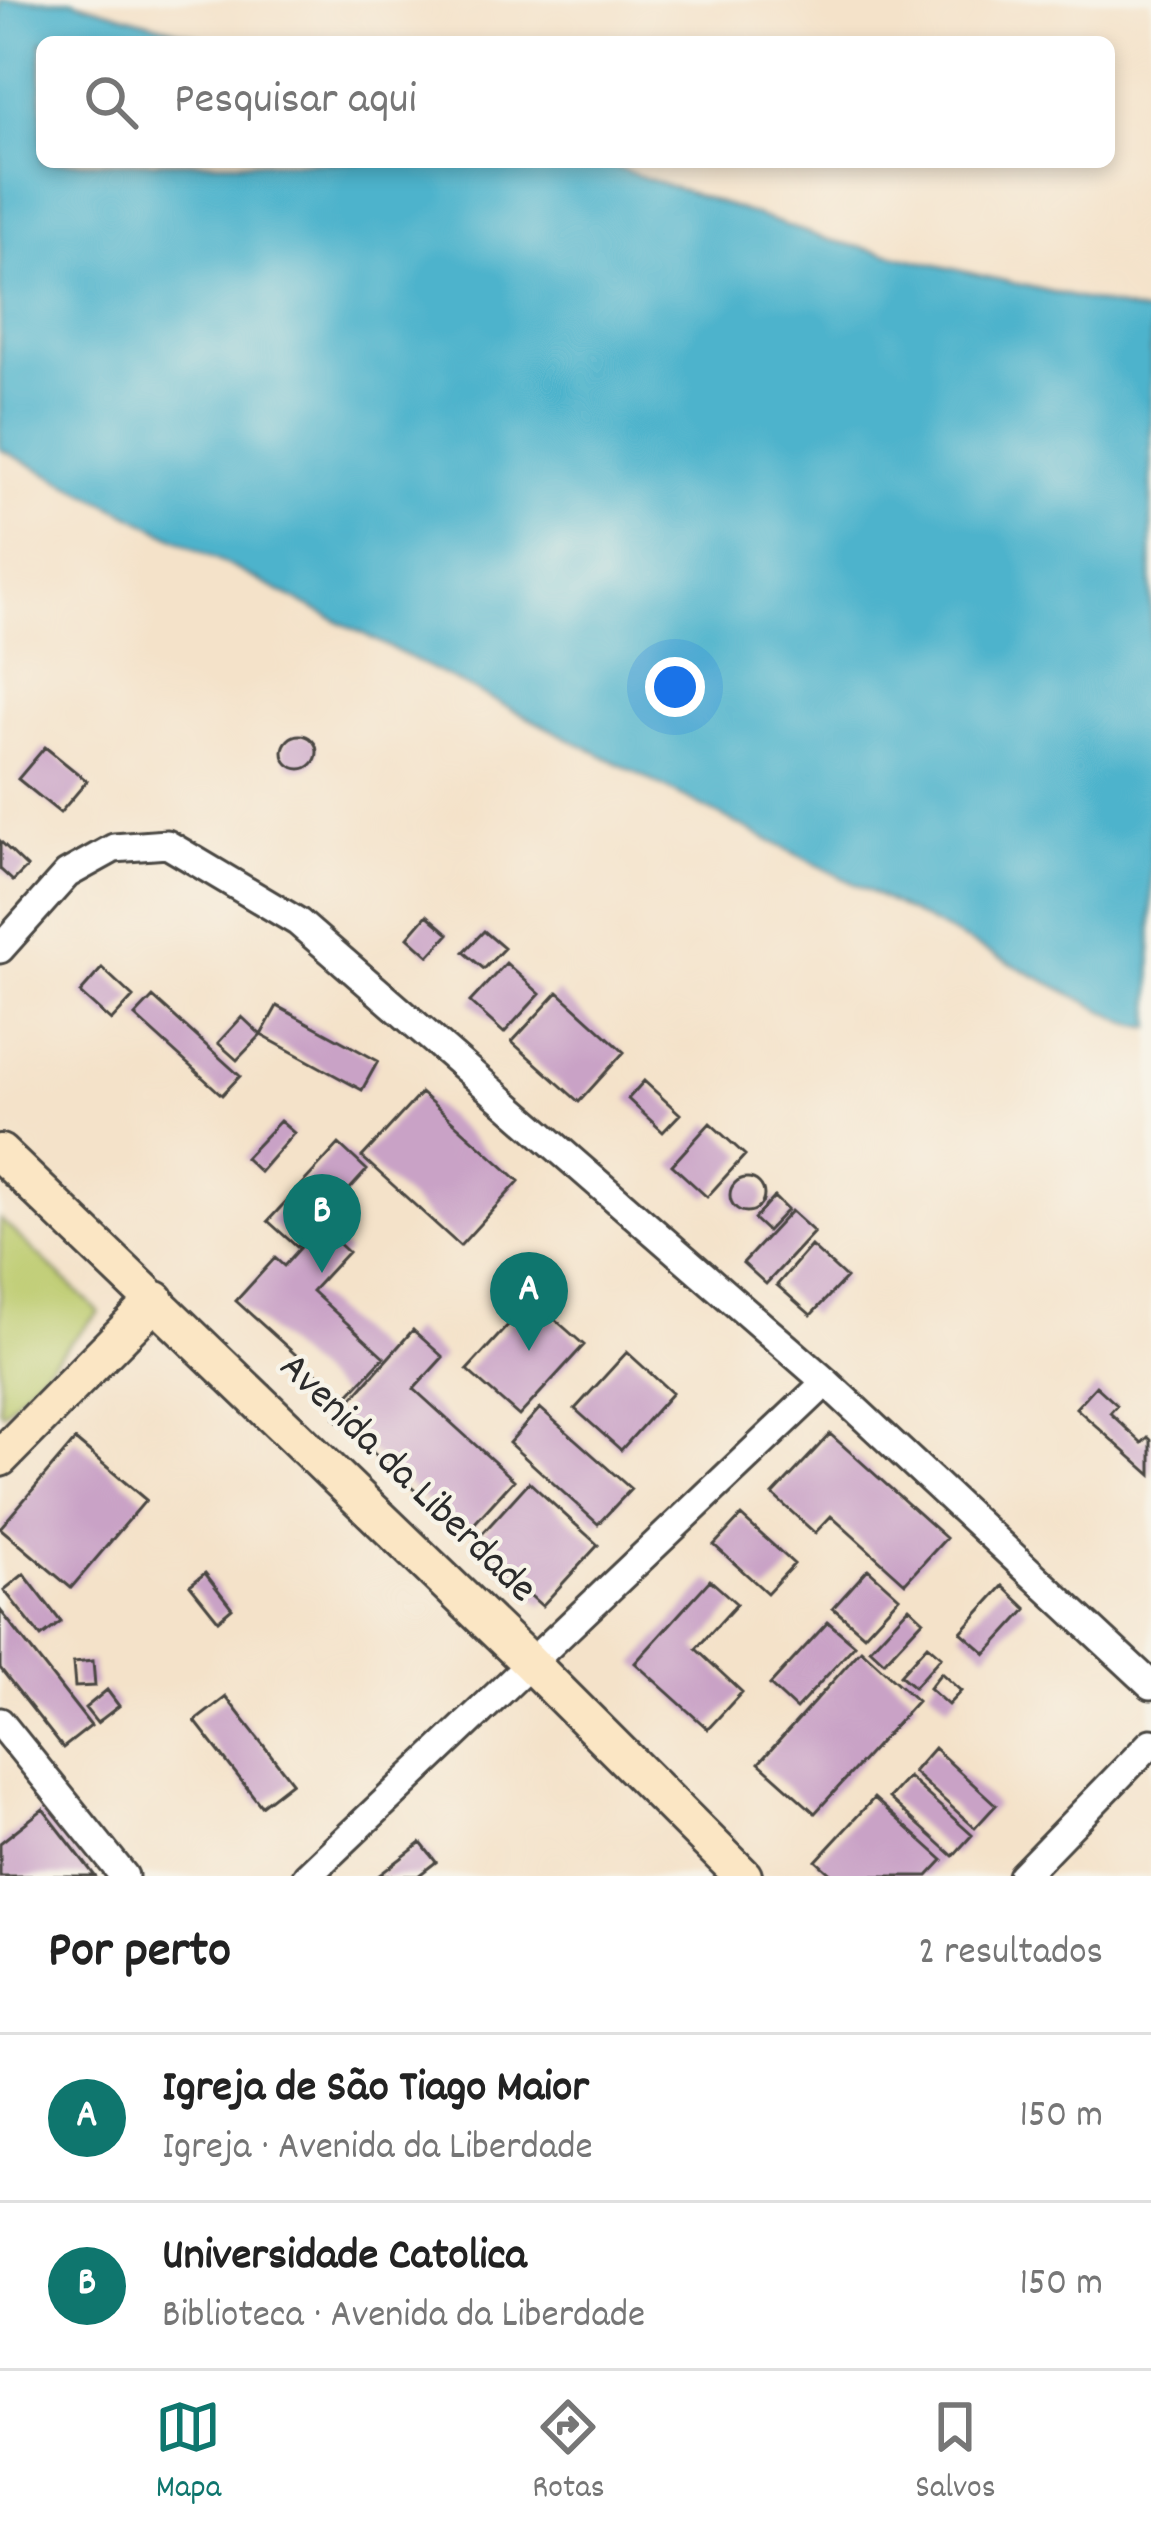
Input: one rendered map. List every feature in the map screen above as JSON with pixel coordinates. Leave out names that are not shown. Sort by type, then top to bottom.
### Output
[{"type":"street","points":[[0,949],[67,874],[114,848],[166,844],[298,922],[826,1382],[1151,1685]]},
{"type":"street","name":"Avenida da Liberdade","points":[[0,1153],[530,1663],[743,1876]]},
{"type":"street","points":[[0,1458],[156,1300]]},
{"type":"street","points":[[307,1876],[826,1382]]},
{"type":"street","points":[[0,1722],[124,1876]]},
{"type":"street","points":[[1022,1876],[1151,1743]]},
{"type":"green space","points":[[0,1219],[99,1312],[3,1413],[0,1410]]},
{"type":"water","points":[[0,0],[71,0],[196,36],[36,36],[36,168],[617,168],[829,240],[1151,315],[1151,1028],[1128,1023],[0,449]]},
{"type":"building","points":[[300,735],[312,740],[317,752],[312,764],[300,769],[288,764],[283,752],[288,740]]},
{"type":"building","points":[[45,747],[87,781],[60,813],[18,779]]},
{"type":"building","points":[[0,841],[27,867],[13,881],[0,869]]},
{"type":"building","points":[[427,915],[449,934],[429,956],[408,937]]},
{"type":"building","points":[[484,931],[504,948],[484,969],[464,952]]},
{"type":"building","points":[[506,963],[540,994],[504,1033],[470,1002]]},
{"type":"building","points":[[102,968],[133,997],[111,1021],[80,993]]},
{"type":"building","points":[[558,992],[624,1052],[579,1102],[512,1042]]},
{"type":"building","points":[[153,997],[240,1076],[222,1095],[135,1016]]},
{"type":"building","points":[[277,1006],[378,1061],[362,1090],[261,1035]]},
{"type":"building","points":[[242,1017],[261,1035],[237,1060],[218,1043]]},
{"type":"building","points":[[644,1081],[680,1114],[663,1132],[628,1099]]},
{"type":"building","points":[[421,1093],[519,1181],[460,1246],[362,1157]]},
{"type":"building","points":[[280,1121],[294,1133],[260,1172],[245,1158]]},
{"type":"building","points":[[710,1123],[745,1155],[707,1197],[672,1165]]},
{"type":"building","points":[[339,1144],[367,1170],[297,1247],[268,1221]]},
{"type":"building","points":[[747,1178],[759,1183],[764,1195],[759,1207],[747,1212],[735,1207],[730,1195],[735,1183]]},
{"type":"building","points":[[774,1197],[787,1210],[767,1231],[754,1219]]},
{"type":"building","points":[[791,1211],[814,1232],[766,1284],[743,1263]]},
{"type":"building","points":[[320,1226],[348,1252],[312,1291],[384,1357],[345,1399],[236,1301],[275,1258],[284,1266]]},
{"type":"building","points":[[811,1246],[846,1278],[811,1315],[777,1285]]},
{"type":"building","points":[[532,1299],[584,1345],[519,1416],[467,1370]]},
{"type":"building","points":[[413,1330],[443,1357],[414,1389],[514,1480],[464,1535],[335,1418]]},
{"type":"building","points":[[627,1352],[672,1393],[621,1450],[575,1409]]},
{"type":"building","points":[[1096,1386],[1117,1405],[1110,1413],[1142,1443],[1148,1437],[1151,1440],[1151,1475],[1076,1408]]},
{"type":"building","points":[[540,1408],[631,1489],[598,1524],[509,1443]]},
{"type":"building","points":[[830,1434],[946,1538],[905,1583],[831,1516],[815,1533],[773,1495]]},
{"type":"building","points":[[75,1440],[146,1500],[71,1588],[0,1528]]},
{"type":"building","points":[[529,1482],[598,1545],[542,1606],[473,1544]]},
{"type":"building","points":[[741,1516],[794,1564],[767,1593],[714,1545]]},
{"type":"building","points":[[868,1569],[899,1597],[864,1635],[833,1608]]},
{"type":"building","points":[[205,1573],[232,1608],[218,1620],[190,1585]]},
{"type":"building","points":[[24,1574],[61,1622],[41,1637],[4,1590]]},
{"type":"building","points":[[710,1580],[737,1604],[696,1649],[742,1692],[708,1729],[635,1663]]},
{"type":"building","points":[[1003,1586],[1027,1609],[986,1654],[961,1632]]},
{"type":"building","points":[[909,1607],[923,1620],[884,1662],[870,1649]]},
{"type":"building","points":[[0,1610],[91,1726],[63,1748],[0,1668]]},
{"type":"building","points":[[828,1622],[855,1645],[796,1709],[770,1685]]},
{"type":"building","points":[[927,1645],[941,1657],[914,1687],[900,1675]]},
{"type":"building","points":[[861,1650],[917,1701],[815,1813],[759,1763]]},
{"type":"building","points":[[93,1661],[95,1686],[75,1687],[73,1663]]},
{"type":"building","points":[[941,1673],[961,1691],[948,1705],[929,1688]]},
{"type":"building","points":[[107,1690],[119,1706],[97,1723],[85,1708]]},
{"type":"building","points":[[226,1697],[292,1782],[261,1806],[195,1721]]},
{"type":"building","points":[[934,1748],[996,1805],[975,1828],[913,1772]]},
{"type":"building","points":[[908,1777],[972,1835],[953,1856],[889,1798]]},
{"type":"building","points":[[874,1798],[943,1860],[928,1876],[833,1876],[816,1861]]},
{"type":"building","points":[[43,1809],[95,1876],[0,1876],[0,1843]]},
{"type":"building","points":[[421,1843],[436,1862],[418,1876],[378,1876]]},
{"type":"place","name":"Universidade Catolica","points":[[322,1273]]},
{"type":"place","name":"Igreja de São Tiago Maior","points":[[529,1351]]}]
